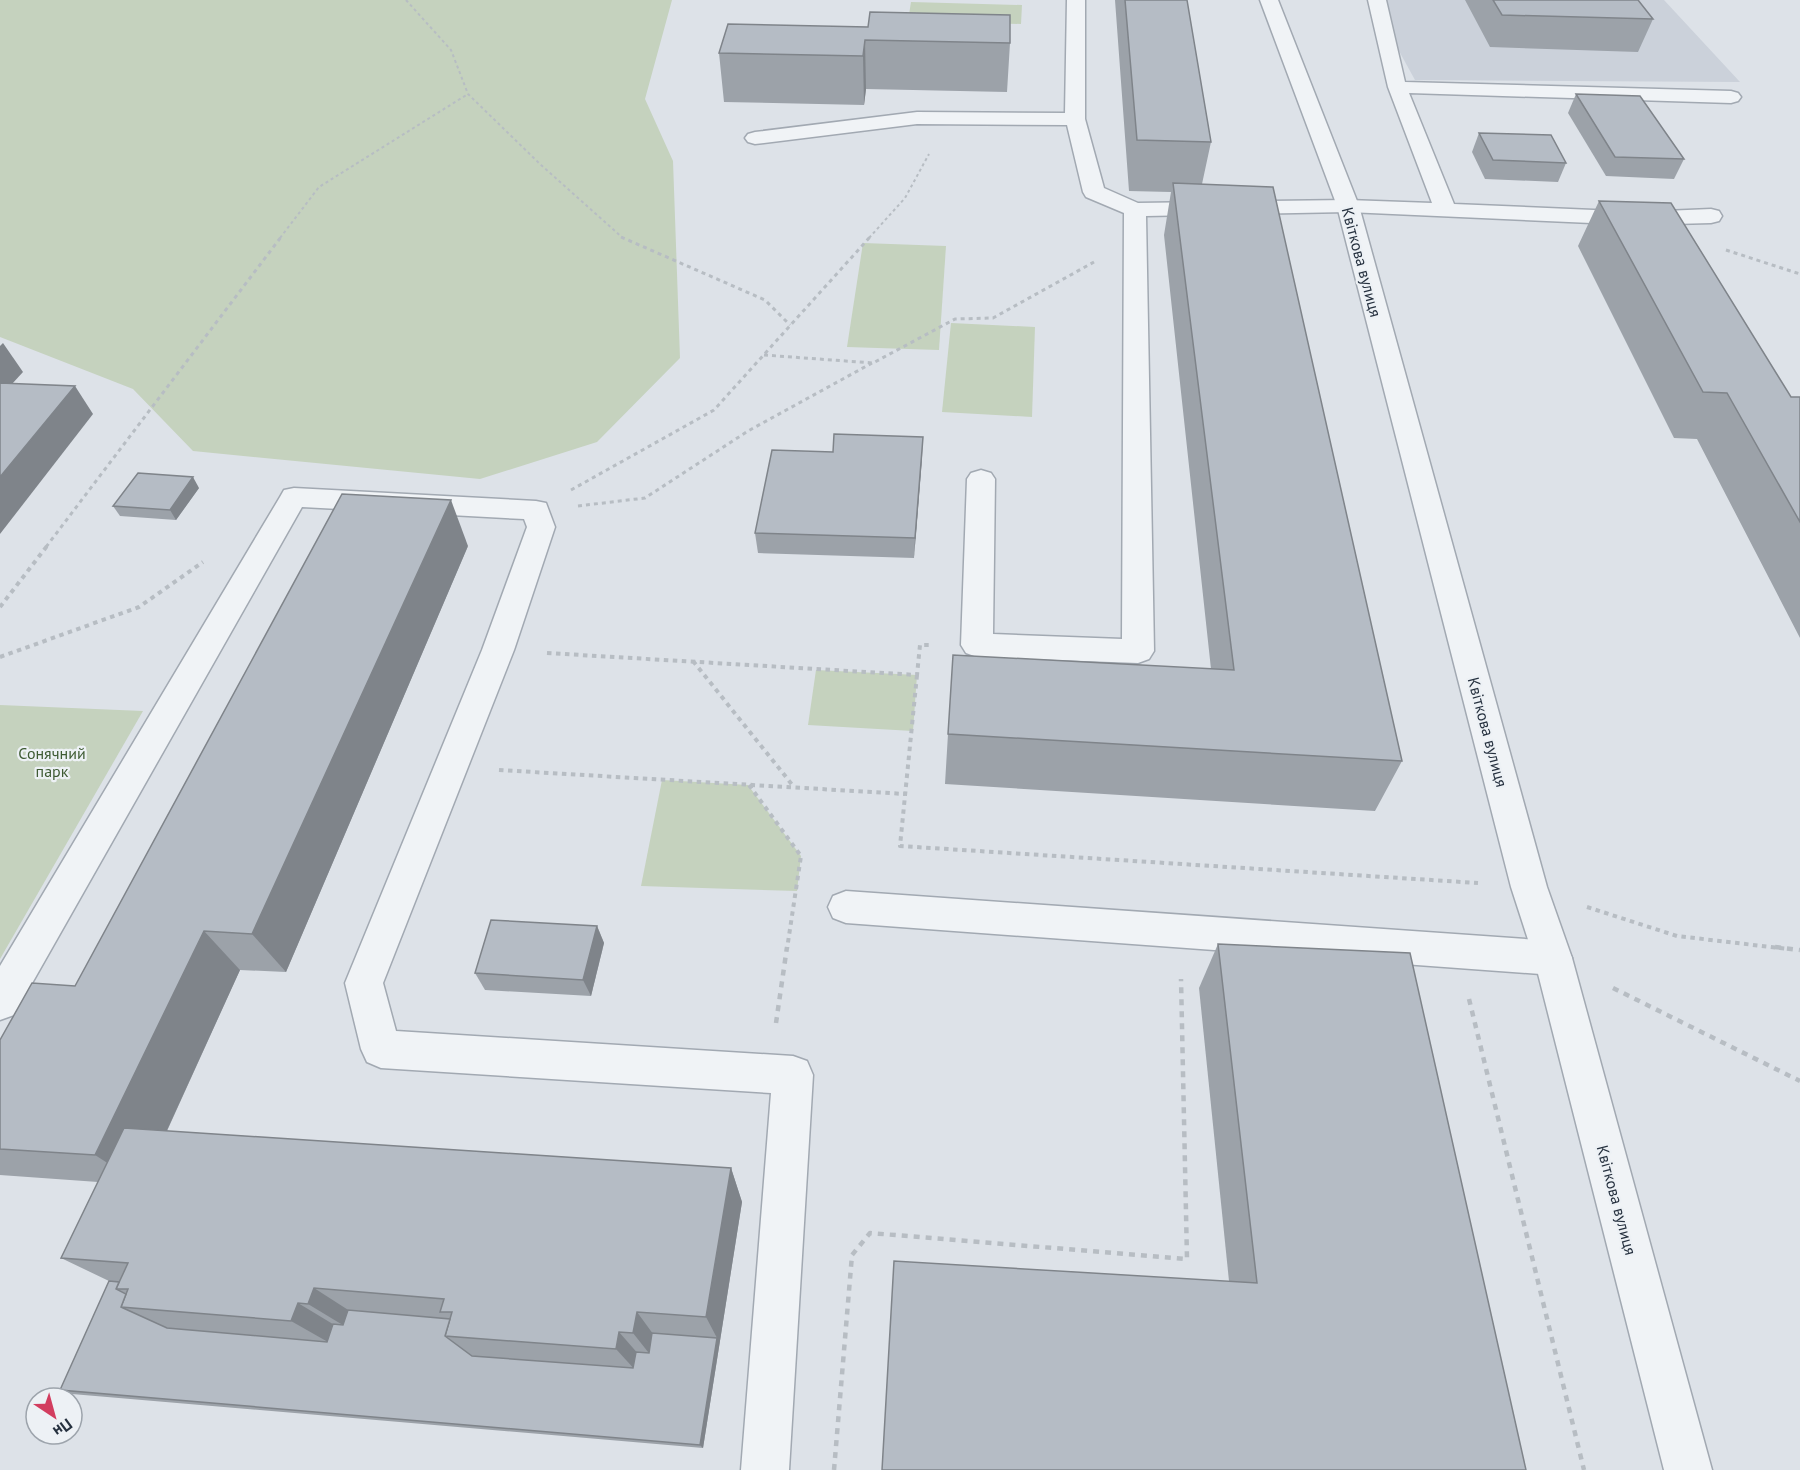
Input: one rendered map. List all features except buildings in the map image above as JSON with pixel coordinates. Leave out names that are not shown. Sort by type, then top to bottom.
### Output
[{"type":"street","points":[[1076,0],[1075,119],[1094,192],[1135,210],[1348,206],[1446,211],[1648,211],[1711,216]]},
{"type":"street","name":"Квіткова вулиця","points":[[1269,0],[1348,206],[1529,887],[1553,958],[1688,1470]]},
{"type":"street","points":[[1377,0],[1397,87],[1446,211]]},
{"type":"street","points":[[1397,87],[1731,97]]},
{"type":"street","points":[[755,138],[917,117],[1075,119]]},
{"type":"street","points":[[981,479],[976,645],[1138,651],[1135,210]]},
{"type":"street","points":[[1648,211],[1660,243]]},
{"type":"street","points":[[0,1002],[294,497],[536,510],[542,527],[498,650],[364,983],[381,1049],[793,1075],[765,1470]]},
{"type":"street","points":[[846,907],[1553,958]]},
{"type":"path","points":[[406,0],[451,50],[468,94],[541,165],[624,239],[765,300],[790,325]]},
{"type":"path","points":[[0,607],[319,187],[468,94]]},
{"type":"path","points":[[536,510],[714,410],[905,198],[948,118]]},
{"type":"path","points":[[536,510],[645,498],[748,431],[955,319],[993,318],[1134,240]]},
{"type":"path","points":[[1660,243],[1730,251],[1800,274]]},
{"type":"path","points":[[763,355],[873,363]]},
{"type":"path","points":[[0,657],[139,607],[207,559]]},
{"type":"path","points":[[976,645],[920,645],[900,846],[1529,887],[1677,936],[1800,950]]},
{"type":"path","points":[[498,650],[917,675]]},
{"type":"path","points":[[693,662],[795,788]]},
{"type":"path","points":[[451,767],[905,794]]},
{"type":"path","points":[[748,785],[801,856],[769,1074]]},
{"type":"path","points":[[1553,958],[1800,1081]]},
{"type":"path","points":[[834,1470],[852,1255],[870,1233],[1187,1259],[1180,979],[1189,973]]},
{"type":"path","points":[[1467,990],[1584,1470]]},
{"type":"shaded area","points":[[1371,0],[1664,0],[1740,82],[1415,80]]},
{"type":"green space","points":[[0,0],[672,0],[645,99],[673,161],[680,358],[597,442],[480,479],[193,451],[133,389],[0,337]]},
{"type":"green space","points":[[911,2],[1022,5],[1021,24],[908,21]]},
{"type":"green space","points":[[863,243],[946,246],[939,350],[847,347]]},
{"type":"green space","points":[[951,323],[1035,327],[1032,417],[942,412]]},
{"type":"green space","points":[[816,670],[917,675],[913,731],[808,725]]},
{"type":"green space","name":"Сонячний парк","points":[[0,705],[143,711],[0,959]]},
{"type":"green space","points":[[662,780],[748,785],[801,856],[797,891],[641,886]]}]
